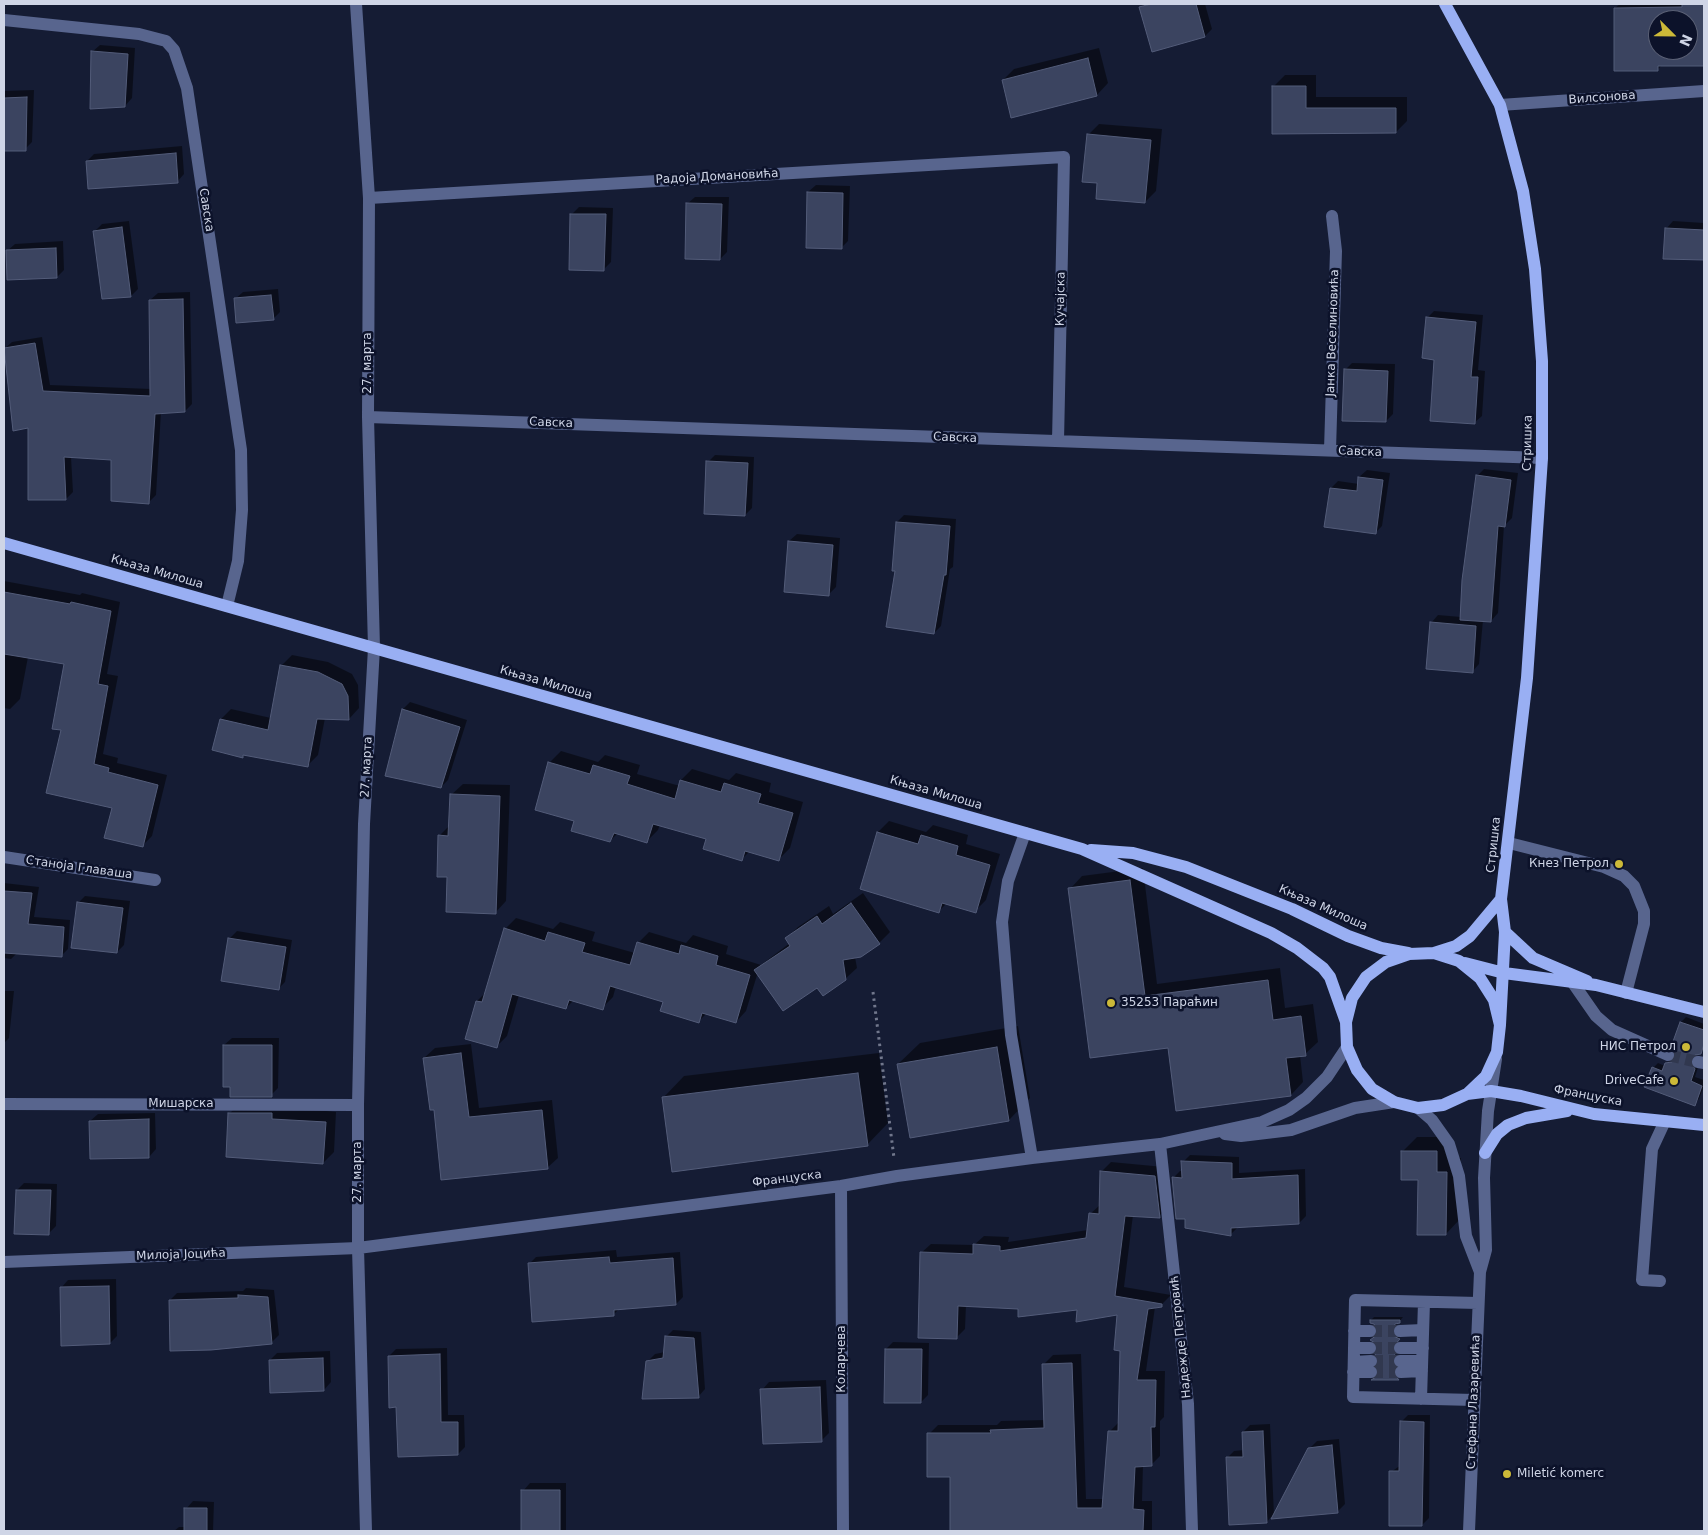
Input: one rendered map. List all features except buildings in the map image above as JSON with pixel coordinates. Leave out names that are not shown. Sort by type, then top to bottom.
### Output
[{"type":"main road","name":"Стришка","points":[[1445,4],[1500,105],[1523,191],[1535,269],[1542,361],[1542,458],[1527,678],[1501,899],[1505,932],[1500,1025]]},
{"type":"main road","name":"Књаза Милоша","points":[[4,543],[1082,849],[1271,933],[1297,948],[1323,968],[1330,977],[1346,1022]]},
{"type":"main road","name":"Књаза Милоша","points":[[1082,849],[1133,853],[1186,867],[1292,909],[1348,936],[1381,948],[1409,954]]},
{"type":"main road","points":[[1459,961],[1480,978],[1490,992],[1494,1000],[1500,1025],[1497,1052],[1486,1076],[1467,1094],[1443,1105],[1418,1108],[1394,1102],[1372,1089],[1357,1070],[1347,1047],[1346,1022],[1352,998],[1366,978],[1386,962],[1409,954],[1434,953],[1456,946],[1470,936],[1501,899]]},
{"type":"main road","points":[[1505,932],[1533,958],[1596,985],[1704,1012]]},
{"type":"main road","points":[[1434,953],[1504,973],[1596,985]]},
{"type":"main road","name":"Француска","points":[[1467,1094],[1491,1091],[1521,1096],[1574,1110],[1704,1125]]},
{"type":"main road","points":[[1486,1153],[1497,1134],[1508,1125],[1526,1118],[1574,1110]]},
{"type":"street","name":"27. марта","points":[[356,4],[369,198],[368,416],[374,648],[364,824],[358,1105],[358,1248],[366,1531]]},
{"type":"street","name":"Савска","points":[[4,20],[139,34],[166,41],[174,50],[187,88],[241,450],[242,510],[238,560],[227,606]]},
{"type":"street","name":"Вилсонова","points":[[1500,105],[1704,91]]},
{"type":"street","name":"Радоја Домановића","points":[[369,198],[1064,157]]},
{"type":"street","name":"Кучајска","points":[[1058,441],[1064,157]]},
{"type":"street","name":"Јанка Веселиновића","points":[[1330,450],[1336,251],[1332,216]]},
{"type":"street","name":"Савска","points":[[368,416],[1542,458]]},
{"type":"street","points":[[1025,833],[1008,881],[1002,922],[1011,1034],[1032,1158]]},
{"type":"street","points":[[1509,843],[1604,867],[1624,876],[1634,886],[1644,911],[1644,924],[1626,993]]},
{"type":"street","name":"Станоја Главаша","points":[[4,857],[155,880]]},
{"type":"street","points":[[1573,983],[1596,1016],[1612,1030],[1668,1055]]},
{"type":"street","name":"Француска","points":[[358,1248],[841,1186],[897,1176],[1032,1158],[1160,1144],[1218,1133],[1262,1122],[1289,1110],[1327,1077],[1347,1047]]},
{"type":"street","name":"Стефана Лазаревића","points":[[1469,1531],[1478,1303],[1480,1272],[1486,1250],[1486,1153],[1491,1091],[1497,1052]]},
{"type":"street","name":"Француска","points":[[1218,1133],[1241,1136],[1269,1134],[1311,1125],[1355,1108],[1394,1102]]},
{"type":"street","name":"Мишарска","points":[[4,1104],[358,1105]]},
{"type":"street","name":"Стефана Лазаревића","points":[[1418,1108],[1432,1120],[1449,1144],[1459,1176],[1466,1236],[1480,1272]]},
{"type":"street","points":[[1660,1281],[1642,1280],[1652,1149],[1665,1121]]},
{"type":"street","name":"Надежде Петровић","points":[[1160,1144],[1188,1404],[1192,1531]]},
{"type":"street","name":"Коларчева","points":[[841,1186],[843,1531]]},
{"type":"street","name":"Милоја Јоцића","points":[[4,1262],[358,1248]]},
{"type":"street","points":[[1474,1400],[1353,1397],[1355,1300],[1478,1303]]},
{"type":"street","points":[[1421,1399],[1424,1302]]},
{"type":"street","points":[[1400,1330],[1423,1330]]},
{"type":"street","points":[[1354,1331],[1370,1331]]},
{"type":"street","points":[[1354,1348],[1370,1348]]},
{"type":"street","points":[[1400,1348],[1423,1348]]},
{"type":"street","points":[[1354,1367],[1371,1366]]},
{"type":"street","points":[[1400,1366],[1422,1366]]},
{"type":"path","points":[[873,992],[897,1176]]},
{"type":"tunnel","points":[[1668,1055],[1698,1062]]},
{"type":"tunnel","points":[[1370,1331],[1400,1331]]},
{"type":"tunnel","points":[[1370,1348],[1400,1348]]},
{"type":"tunnel","points":[[1371,1361],[1400,1361]]},
{"type":"tunnel","points":[[1371,1372],[1401,1372]]},
{"type":"place","name":"Кнез Петрол","points":[[1619,864]]},
{"type":"place","name":"35253 Параћин","points":[[1111,1003]]},
{"type":"place","name":"НИС Петрол","points":[[1686,1047]]},
{"type":"place","name":"DriveCafe","points":[[1674,1081]]},
{"type":"place","name":"Miletić komerc","points":[[1507,1474]]}]
